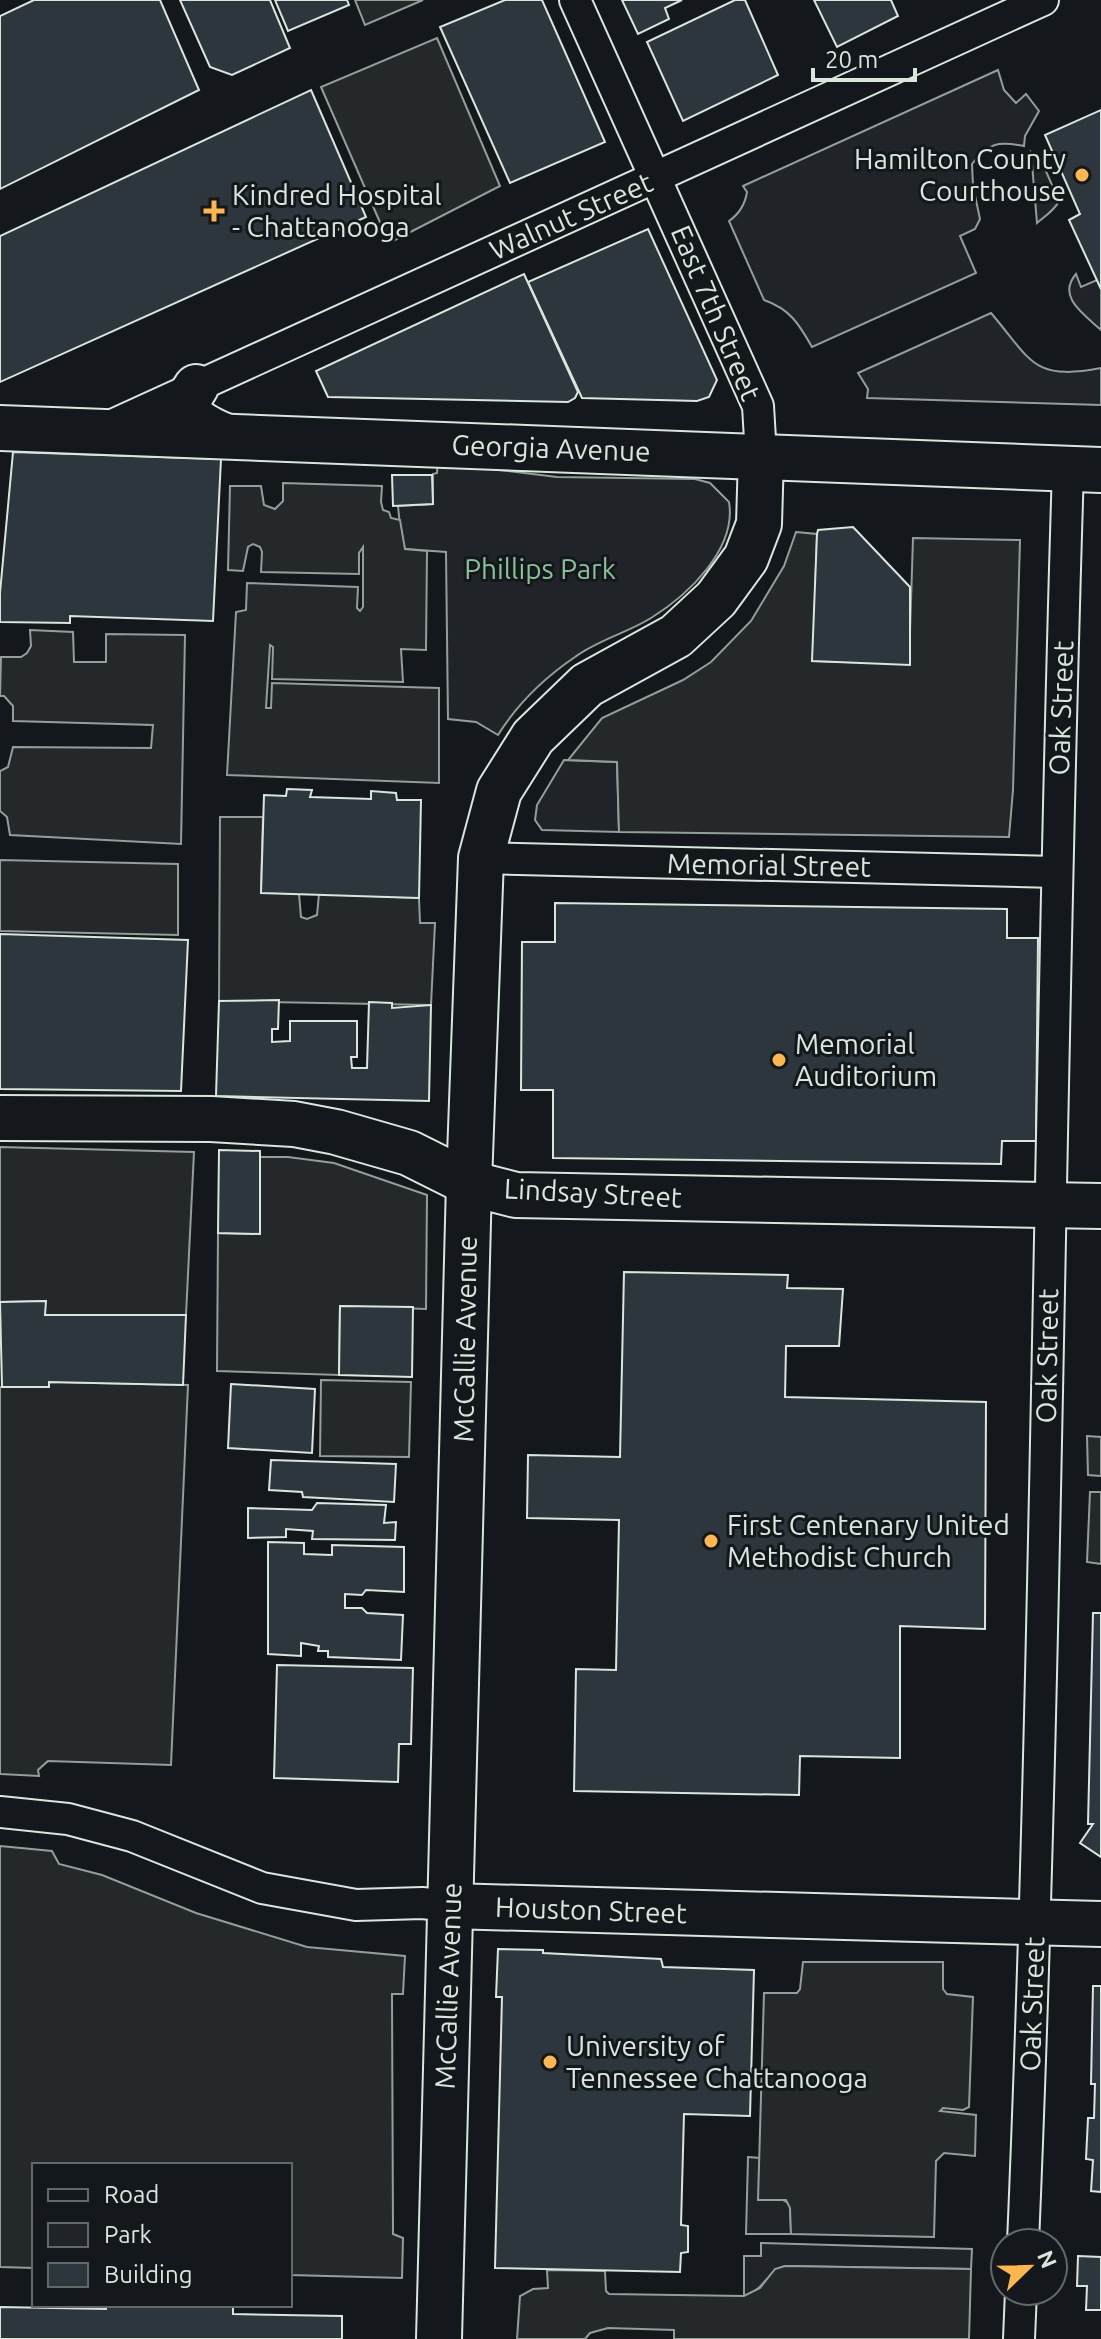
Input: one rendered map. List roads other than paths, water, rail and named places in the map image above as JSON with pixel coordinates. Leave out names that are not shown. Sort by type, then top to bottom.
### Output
[{"type":"main road","points":[[196,387],[188,397],[187,407],[191,415],[200,424],[225,436]]},
{"type":"main road","name":"Georgia Avenue","points":[[0,428],[1084,469]]},
{"type":"main road","name":"McCallie Avenue","points":[[439,2339],[469,1183],[481,858],[499,791],[533,737],[587,685],[676,636],[716,599],[746,558],[759,524],[761,456]]},
{"type":"main road","name":"Lindsay Street","points":[[0,1118],[211,1119],[294,1124],[336,1132],[409,1153],[469,1183],[516,1195],[1101,1206]]},
{"type":"main road","name":"Houston Street","points":[[450,1906],[1101,1924]]},
{"type":"street","name":"East 7th Street","points":[[575,0],[758,406],[761,456]]},
{"type":"street","name":"Walnut Street","points":[[99,431],[1043,0]]},
{"type":"street","name":"Oak Street","points":[[1024,2227],[1035,1923],[1056,872],[1084,469]]},
{"type":"street","name":"Memorial Street","points":[[481,858],[1056,872]]},
{"type":"street","name":"Houston Street","points":[[0,1812],[68,1819],[132,1836],[262,1888],[356,1905],[422,1903],[450,1906]]},
{"type":"street","points":[[1019,2339],[1020,2307]]},
{"type":"place","name":"Hamilton County Courthouse","points":[[1082,175]]},
{"type":"place","name":"Kindred Hospital - Chattanooga","points":[[214,211]]},
{"type":"place","name":"Memorial Auditorium","points":[[779,1060]]},
{"type":"place","name":"First Centenary United Methodist Church","points":[[711,1541]]},
{"type":"place","name":"University of Tennessee Chattanooga","points":[[550,2062]]},
{"type":"park label","name":"Phillips Park","points":[[540,569]]}]
